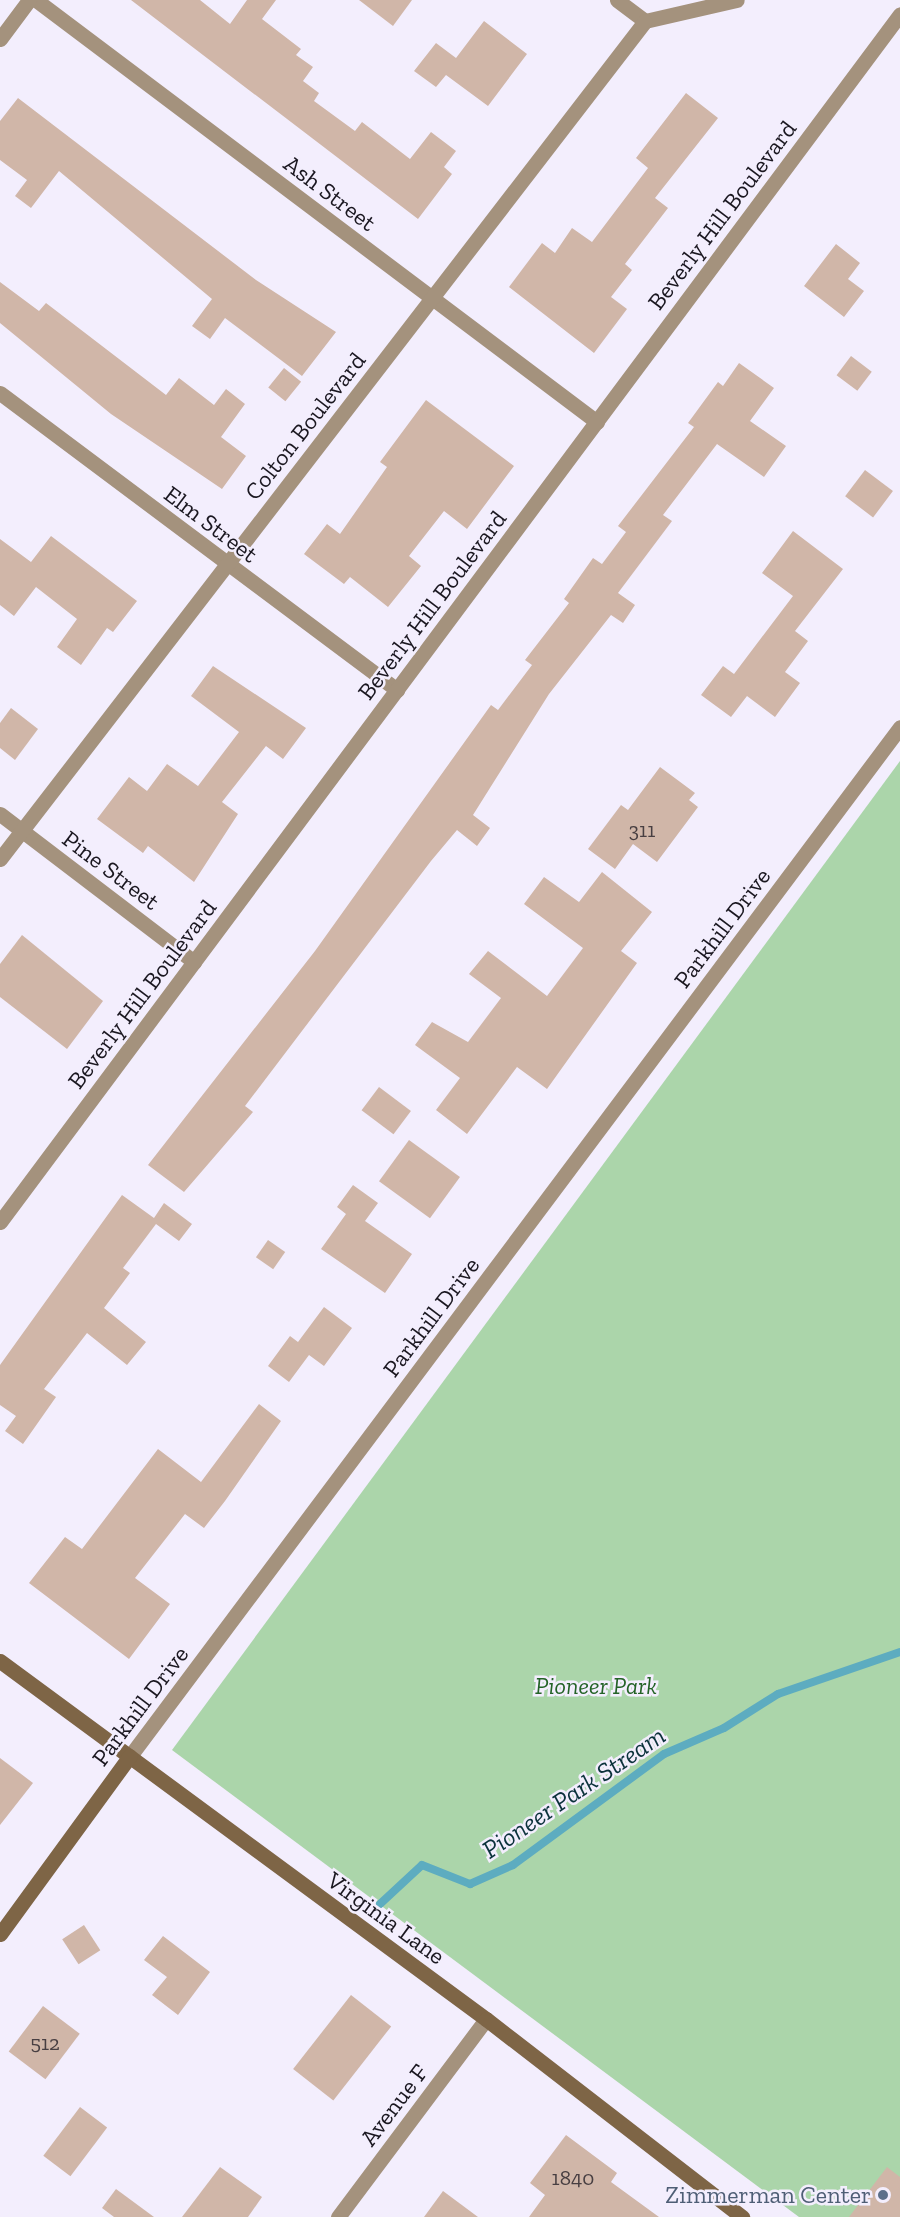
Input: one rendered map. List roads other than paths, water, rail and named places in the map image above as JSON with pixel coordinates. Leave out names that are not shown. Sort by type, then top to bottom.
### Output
[{"type":"street","points":[[0,39],[29,0]]},
{"type":"street","name":"Ash Street","points":[[36,0],[597,422]]},
{"type":"street","points":[[617,0],[645,21],[737,0]]},
{"type":"street","name":"Beverly Hill Boulevard","points":[[0,1222],[900,14]]},
{"type":"street","name":"Colton Boulevard","points":[[0,859],[645,21]]},
{"type":"street","name":"Elm Street","points":[[0,393],[397,690]]},
{"type":"street","name":"Parkhill Drive","points":[[0,1934],[130,1756],[900,727]]},
{"type":"street","name":"Pine Street","points":[[0,814],[194,962]]},
{"type":"street","name":"Virginia Lane","points":[[0,1660],[486,2019],[742,2217]]},
{"type":"street","name":"Avenue F","points":[[338,2217],[486,2019]]},
{"type":"waterway","name":"Pioneer Park Stream","points":[[380,1904],[422,1865],[470,1884],[513,1865],[664,1754],[724,1728],[778,1694],[900,1652]]},
{"type":"place","name":"Zimmerman Center","points":[[883,2195]]},
{"type":"park label","name":"Pioneer Park","points":[[596,1686]]}]
